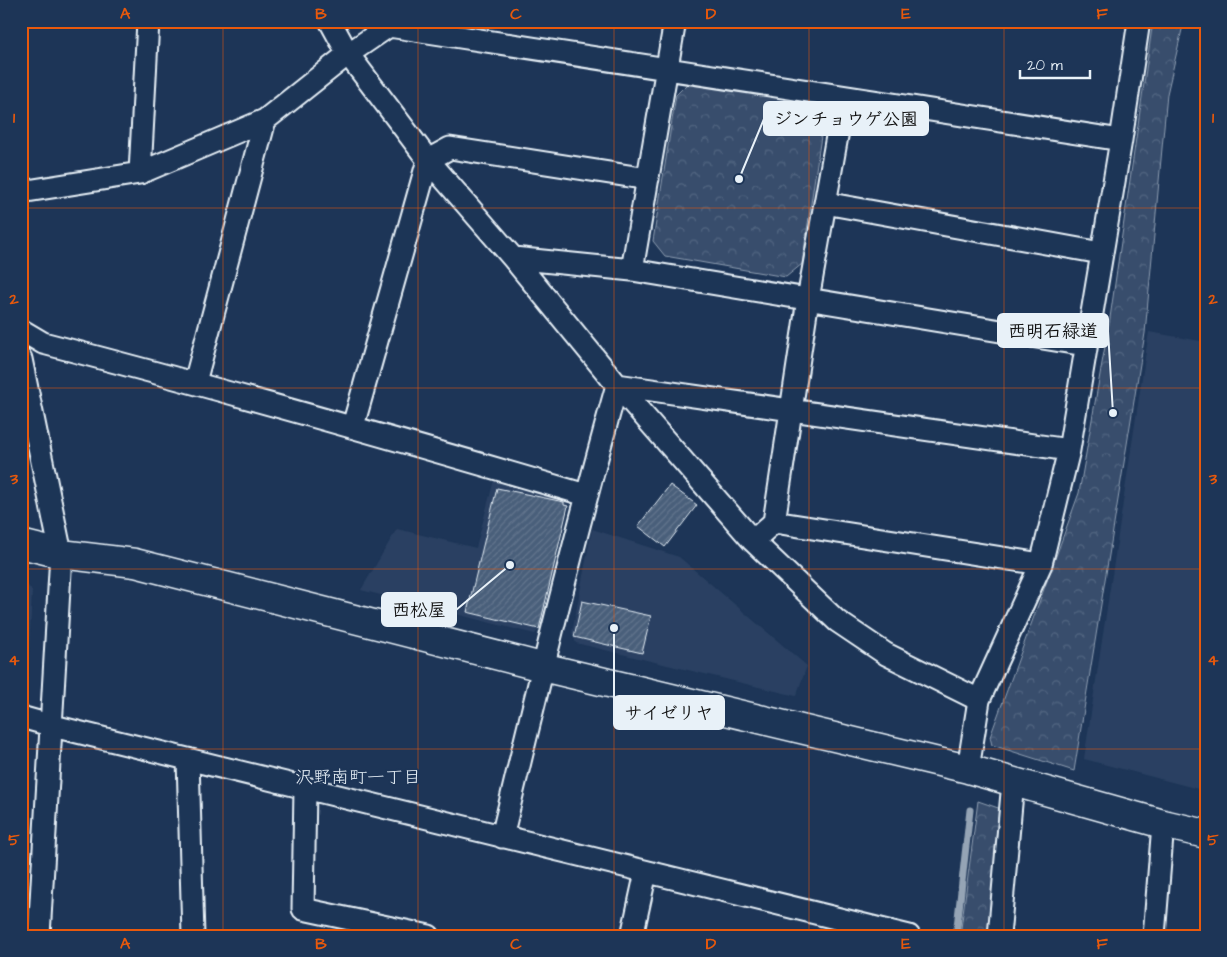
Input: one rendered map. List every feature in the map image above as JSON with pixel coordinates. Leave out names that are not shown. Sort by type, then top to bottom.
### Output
[{"type":"street","points":[[140,172],[148,21]]},
{"type":"street","points":[[330,21],[348,54],[428,160],[753,541],[837,621],[886,654],[979,700]]},
{"type":"street","points":[[632,270],[675,21]]},
{"type":"street","points":[[968,769],[979,700],[1041,564],[1068,450],[1121,140],[1139,21]]},
{"type":"street","points":[[21,192],[140,172],[265,120],[348,54],[389,26],[667,67],[844,97],[1121,140]]},
{"type":"street","points":[[753,541],[774,522],[808,300],[844,97]]},
{"type":"street","points":[[195,382],[265,120]]},
{"type":"street","points":[[353,426],[428,160],[450,148],[648,179]]},
{"type":"street","points":[[825,203],[1101,253]]},
{"type":"street","points":[[513,258],[632,270],[1085,345]]},
{"type":"street","points":[[21,330],[43,343],[195,382],[353,426],[586,495]]},
{"type":"street","points":[[21,359],[61,554],[39,936]]},
{"type":"street","points":[[618,385],[1068,450]]},
{"type":"street","points":[[502,837],[542,667],[586,495],[618,385]]},
{"type":"street","points":[[774,522],[1041,564]]},
{"type":"street","points":[[21,544],[61,554],[135,563],[542,667],[968,769],[1163,824],[1206,834]]},
{"type":"street","points":[[21,717],[909,936]]},
{"type":"street","points":[[188,759],[193,936]]},
{"type":"street","points":[[999,936],[1013,782]]},
{"type":"street","points":[[305,788],[303,909],[429,936]]},
{"type":"street","points":[[1154,936],[1163,824]]},
{"type":"street","points":[[632,936],[646,872]]},
{"type":"shaded area","points":[[1149,332],[1206,342],[1206,791],[1084,759]]},
{"type":"shaded area","points":[[494,480],[563,500],[568,505],[540,628],[535,634],[361,590],[397,529],[476,548]]},
{"type":"shaded area","points":[[592,529],[679,557],[807,666],[796,696],[576,643],[572,633]]},
{"type":"shaded area","points":[[21,577],[32,591],[27,693],[21,700]]},
{"type":"green space","points":[[1153,21],[1184,21],[1167,94],[1145,333],[1074,771],[992,745],[990,737],[1079,493],[1110,318]]},
{"type":"green space","points":[[690,81],[809,97],[824,116],[802,264],[786,277],[665,256],[653,241],[676,95]]},
{"type":"green space","points":[[978,801],[1004,810],[990,936],[960,936]]},
{"type":"building","points":[[670,485],[697,505],[665,547],[638,526]]},
{"type":"building","points":[[497,488],[564,502],[564,505],[568,506],[539,629],[467,612]]},
{"type":"building","points":[[582,601],[651,616],[642,653],[574,637]]},
{"type":"waterway","points":[[956,936],[970,810]]},
{"type":"place","name":"ジンチョウゲ公園","points":[[739,179]]},
{"type":"place","name":"西明石緑道","points":[[1113,413]]},
{"type":"place","name":"西松屋","points":[[510,565]]},
{"type":"place","name":"サイゼリヤ","points":[[614,628]]},
{"type":"district","name":"沢野南町一丁目","points":[[358,777]]}]
